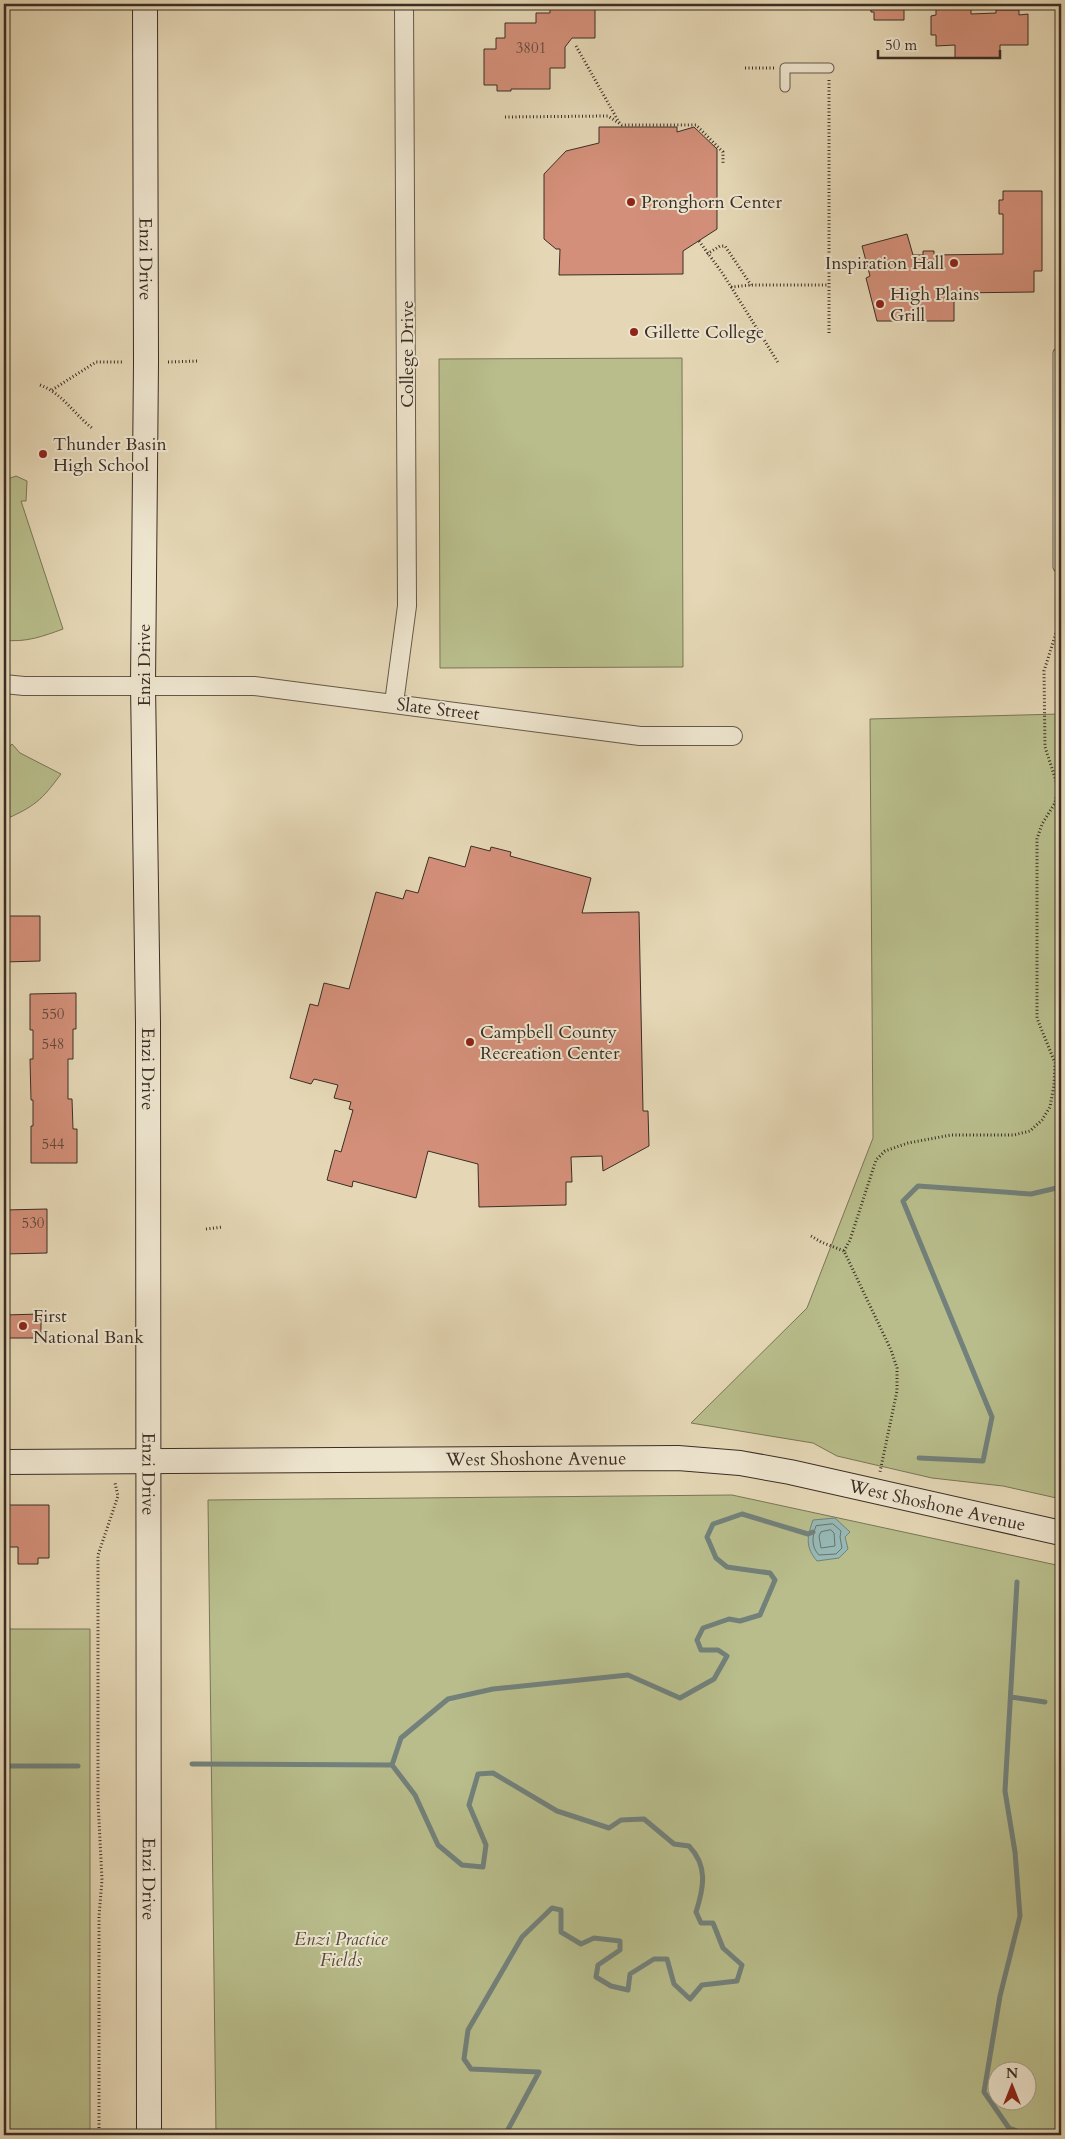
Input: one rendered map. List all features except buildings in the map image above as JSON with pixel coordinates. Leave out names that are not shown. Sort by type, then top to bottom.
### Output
[{"type":"main road","name":"Enzi Drive","points":[[145,4],[146,362],[144,685],[148,1023],[149,2135]]},
{"type":"main road","name":"West Shoshone Avenue","points":[[4,1462],[678,1458],[740,1463],[790,1472],[1061,1533]]},
{"type":"street","name":"College Drive","points":[[394,704],[407,606],[404,4]]},
{"type":"street","name":"Slate Street","points":[[4,684],[24,686],[254,686],[640,736],[733,736]]},
{"type":"lane","points":[[785,87],[785,68],[829,68]]},
{"type":"lane","points":[[1058,354],[1058,568]]},
{"type":"path","points":[[576,46],[621,124]]},
{"type":"path","points":[[745,68],[785,68]]},
{"type":"path","points":[[829,68],[829,333]]},
{"type":"path","points":[[505,117],[608,116],[621,124],[696,124],[723,152],[723,165]]},
{"type":"path","points":[[699,241],[731,286],[779,364]]},
{"type":"path","points":[[707,254],[720,246],[725,246],[751,285]]},
{"type":"path","points":[[731,286],[829,285]]},
{"type":"path","points":[[168,362],[199,361]]},
{"type":"path","points":[[52,390],[96,362],[122,362]]},
{"type":"path","points":[[40,385],[62,397],[79,418],[92,428]]},
{"type":"path","points":[[844,1251],[850,1240],[876,1160],[885,1151],[951,1135],[1014,1134],[1030,1131],[1042,1120],[1050,1108],[1055,1063],[1037,1018],[1038,839],[1042,824],[1055,803],[1058,787],[1045,747],[1044,671],[1061,617]]},
{"type":"path","points":[[206,1229],[223,1227]]},
{"type":"path","points":[[811,1236],[844,1251],[891,1350],[897,1368],[898,1391],[880,1472]]},
{"type":"path","points":[[99,2135],[99,1916],[102,1880],[98,1801],[98,1555],[118,1496],[118,1489],[115,1483]]},
{"type":"green space","points":[[682,358],[683,667],[440,668],[439,359]]},
{"type":"green space","points":[[16,476],[27,481],[26,501],[21,501],[63,629],[34,638],[12,641],[4,640],[4,520],[10,501],[5,501],[5,480]]},
{"type":"green space","points":[[1061,693],[1061,1499],[1003,1486],[932,1478],[837,1456],[813,1443],[691,1423],[807,1308],[873,1138],[870,719],[1060,714]]},
{"type":"green space","points":[[12,744],[20,753],[61,774],[37,802],[4,820],[4,753]]},
{"type":"green space","name":"Enzi Practice Fields","points":[[732,1495],[1061,1566],[1061,2135],[216,2135],[208,1500]]},
{"type":"green space","points":[[4,1629],[90,1629],[90,2135],[4,2135]]},
{"type":"water","points":[[835,1518],[850,1532],[845,1537],[848,1549],[839,1558],[817,1561],[810,1551],[808,1542],[813,1520]]},
{"type":"waterway","points":[[919,1458],[983,1461],[992,1417],[903,1201],[918,1186],[1031,1194],[1061,1187]]},
{"type":"waterway","points":[[505,2135],[539,2072],[471,2069],[464,2059],[468,2030],[522,1937],[552,1908],[561,1910],[561,1932],[581,1944],[594,1938],[620,1941],[620,1950],[598,1965],[596,1977],[611,1986],[628,1990],[630,1974],[654,1959],[667,1959],[674,1984],[690,1999],[702,1985],[737,1981],[742,1965],[723,1948],[713,1923],[701,1923],[696,1912],[703,1877],[702,1869],[695,1854],[689,1846],[674,1844],[644,1819],[621,1820],[609,1828],[557,1811],[493,1773],[478,1774],[469,1805],[486,1845],[483,1867],[462,1865],[438,1845],[415,1795],[392,1765],[401,1738],[448,1699],[493,1689],[628,1675],[680,1698],[714,1679],[727,1656],[718,1650],[701,1650],[697,1640],[703,1628],[729,1619],[740,1621],[760,1615],[775,1580],[770,1573],[727,1567],[716,1558],[707,1537],[713,1524],[742,1514],[808,1534],[813,1532]]},
{"type":"waterway","points":[[1017,1582],[1005,1791],[1015,1852],[1020,1916],[1000,1996],[984,2092],[1009,2128],[1028,2135]]},
{"type":"waterway","points":[[1011,1697],[1045,1702]]},
{"type":"waterway","points":[[192,1764],[392,1765]]},
{"type":"waterway","points":[[4,1766],[78,1766]]},
{"type":"place","name":"Pronghorn Center","points":[[631,202]]},
{"type":"place","name":"Inspiration Hall","points":[[954,263]]},
{"type":"place","name":"High Plains Grill","points":[[880,304]]},
{"type":"place","name":"Gillette College","points":[[634,332]]},
{"type":"place","name":"Thunder Basin High School","points":[[43,454]]},
{"type":"place","name":"Campbell County Recreation Center","points":[[470,1042]]},
{"type":"place","name":"First National Bank","points":[[23,1326]]}]
